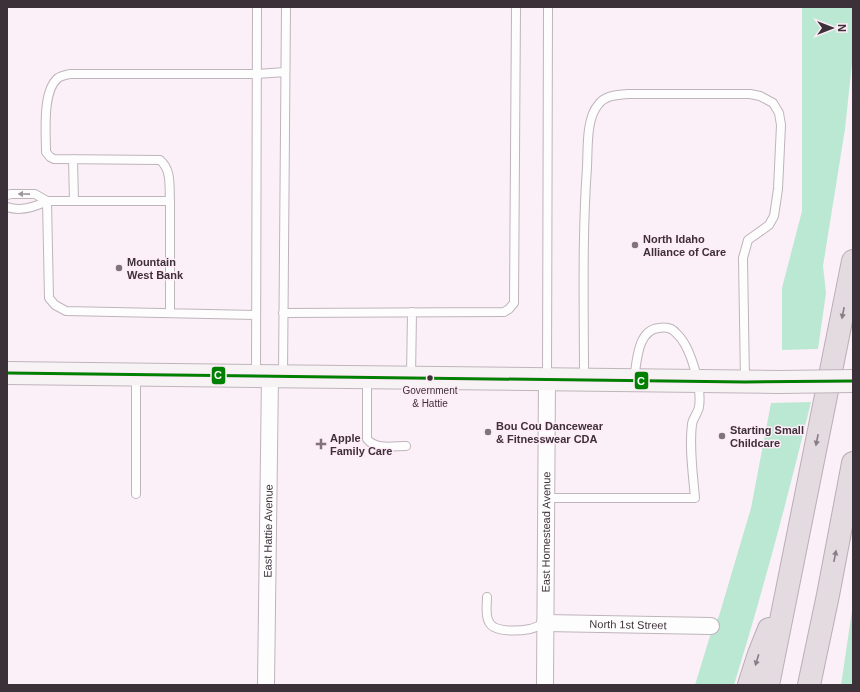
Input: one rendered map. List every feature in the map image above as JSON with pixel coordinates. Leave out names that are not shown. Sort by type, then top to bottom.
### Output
[{"type":"highway","points":[[768,685],[853,261]]},
{"type":"highway","points":[[809,685],[853,463]]},
{"type":"highway","points":[[749,685],[759,654],[787,586]]},
{"type":"highway","points":[[821,685],[828,594]]},
{"type":"main road","points":[[7,373],[745,382],[853,381]]},
{"type":"street","name":"East Hattie Avenue","points":[[266,685],[270,376]]},
{"type":"street","name":"East Homestead Avenue","points":[[544,685],[547,379]]},
{"type":"street","name":"North 1st Street","points":[[545,623],[711,626]]},
{"type":"lane","points":[[257,7],[256,315],[270,376]]},
{"type":"lane","points":[[270,376],[283,313],[286,7]]},
{"type":"lane","points":[[283,313],[504,312],[514,303],[516,7]]},
{"type":"lane","points":[[547,379],[548,7]]},
{"type":"lane","points":[[170,313],[170,201],[168,171],[165,165],[160,160],[73,159],[50,157],[46,152],[47,98],[53,84],[59,78],[70,74],[257,74],[285,72]]},
{"type":"lane","points":[[584,380],[584,206],[589,129],[598,104],[609,96],[628,94],[743,94],[760,96],[773,103],[779,113],[781,125],[778,189],[774,216],[768,225],[748,240],[744,258],[745,382]]},
{"type":"lane","points":[[73,159],[74,201]]},
{"type":"lane","points":[[7,195],[35,194],[47,201]]},
{"type":"lane","points":[[47,201],[49,298],[55,305],[66,311],[256,315]]},
{"type":"lane","points":[[7,207],[12,209],[34,208],[47,201],[170,201]]},
{"type":"lane","points":[[411,378],[412,312]]},
{"type":"lane","points":[[546,498],[696,498],[692,456],[692,423],[699,408],[699,381],[685,344],[676,332],[664,328],[655,328],[648,333],[642,340],[639,348],[634,380]]},
{"type":"lane","points":[[136,375],[136,494]]},
{"type":"lane","points":[[367,378],[367,439],[371,444],[376,446],[406,446]]},
{"type":"lane","points":[[487,597],[487,616],[489,623],[495,628],[502,630],[530,629],[545,623]]},
{"type":"green space","points":[[802,7],[853,7],[853,54],[845,129],[823,266],[826,293],[818,349],[782,350],[782,288],[802,211]]},
{"type":"green space","points":[[811,402],[775,544],[734,685],[695,685],[710,636],[719,616],[751,508],[771,403]]},
{"type":"green space","points":[[853,604],[853,685],[841,685]]},
{"type":"transit line","name":"C","points":[[7,373],[745,382],[853,381]]},
{"type":"place","name":"North Idaho Alliance of Care","points":[[635,245]]},
{"type":"place","name":"Mountain West Bank","points":[[119,268]]},
{"type":"place","name":"Government & Hattie","points":[[430,378]]},
{"type":"place","name":"Bou Cou Dancewear & Fitnesswear CDA","points":[[488,432]]},
{"type":"place","name":"Starting Small Childcare","points":[[722,436]]},
{"type":"place","name":"Apple Family Care","points":[[321,444]]}]
